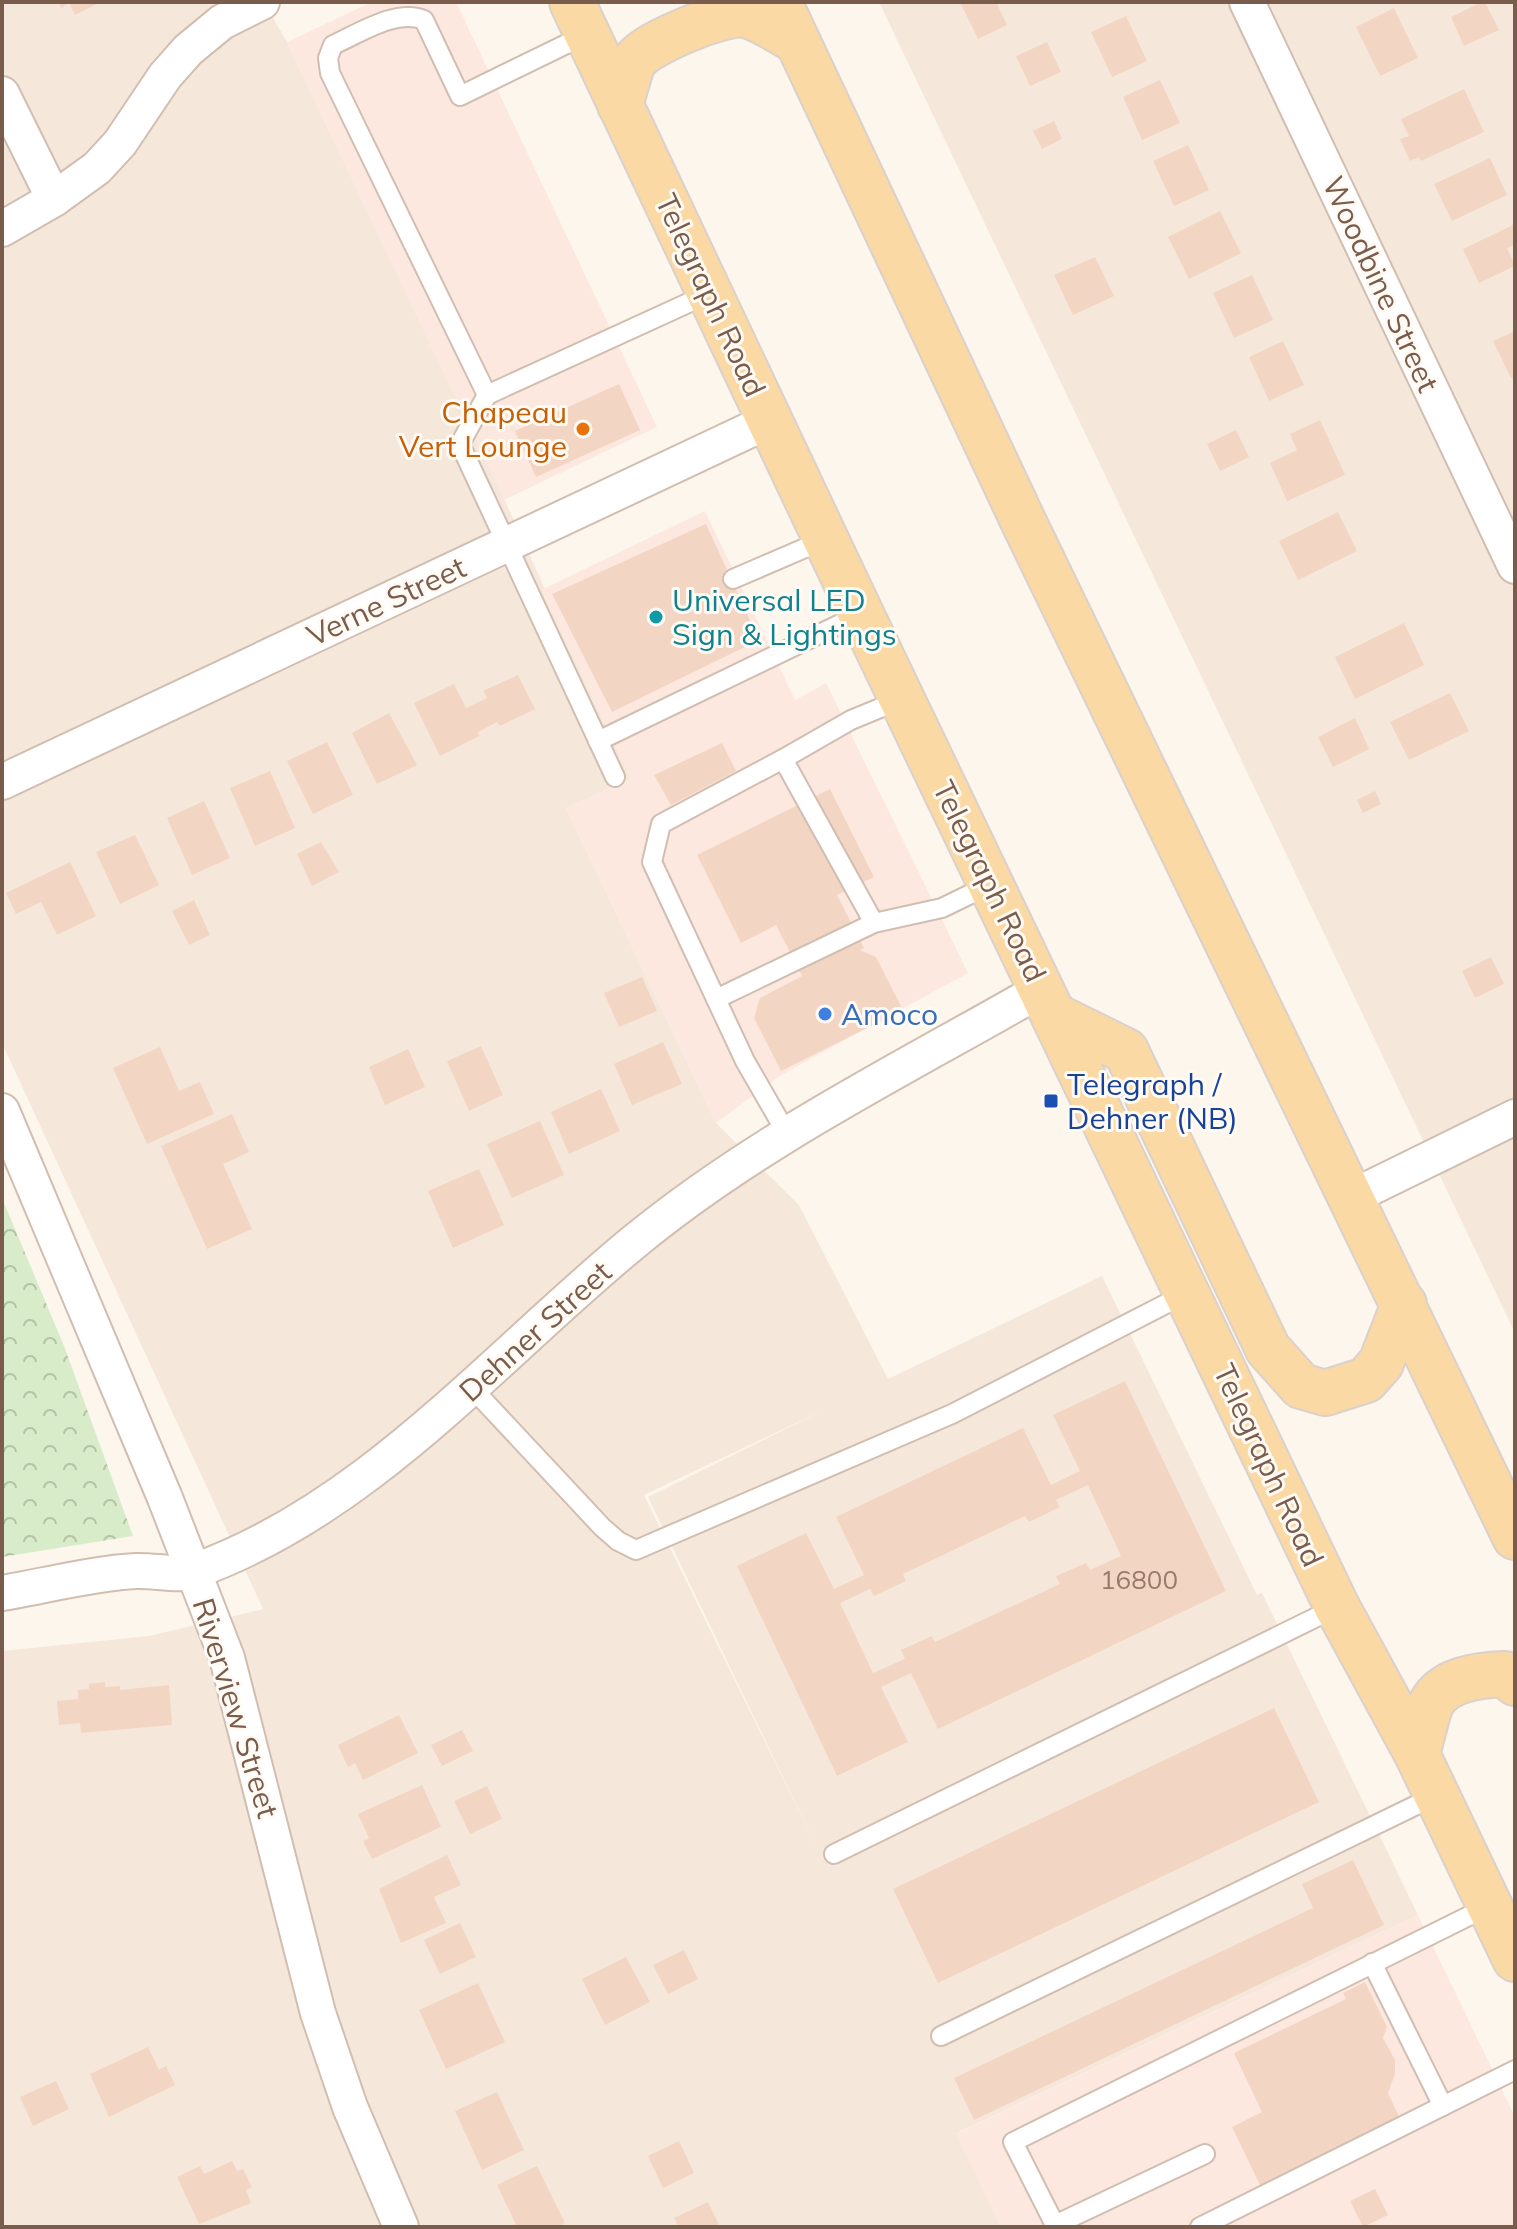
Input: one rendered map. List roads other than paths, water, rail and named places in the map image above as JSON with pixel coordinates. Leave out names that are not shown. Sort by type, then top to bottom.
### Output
[{"type":"main road","points":[[779,2],[1032,540],[1515,1537]]},
{"type":"main road","points":[[620,105],[636,59],[688,29],[744,14],[797,41]]},
{"type":"main road","name":"Telegraph Road","points":[[579,18],[1337,1607],[1417,1754],[1515,1959]]},
{"type":"main road","points":[[1048,1003],[1126,1051],[1268,1349],[1301,1386],[1325,1393],[1366,1380],[1381,1363],[1404,1304]]},
{"type":"main road","points":[[1417,1754],[1432,1701],[1453,1684],[1479,1675],[1505,1674],[1515,1683]]},
{"type":"street","points":[[2,229],[54,199],[97,168],[120,143],[165,76],[188,50],[222,22],[262,2]]},
{"type":"street","name":"Woodbine Street","points":[[1247,2],[1515,566]]},
{"type":"street","points":[[2,94],[54,199]]},
{"type":"street","name":"Verne Street","points":[[2,782],[771,420]]},
{"type":"street","name":"Dehner Street","points":[[2,1593],[134,1571],[194,1572],[280,1533],[437,1419],[633,1243],[724,1173],[787,1134],[1048,1003]]},
{"type":"street","name":"Riverview Street","points":[[2,1111],[227,1658],[318,2013],[350,2107],[401,2227]]},
{"type":"street","points":[[1352,1197],[1515,1117]]},
{"type":"lane","points":[[487,395],[330,73],[328,58],[333,45],[393,19],[414,16],[424,20],[460,96],[579,18]]},
{"type":"lane","points":[[615,777],[460,444],[487,395],[710,293]]},
{"type":"lane","points":[[733,579],[826,539]]},
{"type":"lane","points":[[598,741],[861,614]]},
{"type":"lane","points":[[787,1134],[745,1061],[652,862],[661,824],[851,720],[902,699]]},
{"type":"lane","points":[[783,759],[874,923]]},
{"type":"lane","points":[[716,999],[874,923],[942,908],[991,884]]},
{"type":"lane","points":[[472,1388],[602,1527],[618,1541],[636,1550],[952,1414],[1187,1293]]},
{"type":"lane","points":[[834,1854],[1337,1607]]},
{"type":"lane","points":[[941,2036],[1437,1795]]},
{"type":"lane","points":[[1205,2154],[1055,2226],[1013,2142],[1489,1906]]},
{"type":"lane","points":[[1372,1963],[1443,2106]]},
{"type":"lane","points":[[1200,2227],[1515,2070]]},
{"type":"place","name":"Chapeau Vert Lounge","points":[[583,429]]},
{"type":"place","name":"Universal LED Sign & Lightings","points":[[656,617]]},
{"type":"place","name":"Amoco","points":[[825,1014]]},
{"type":"place","name":"Telegraph / Dehner (NB)","points":[[1051,1101]]}]
